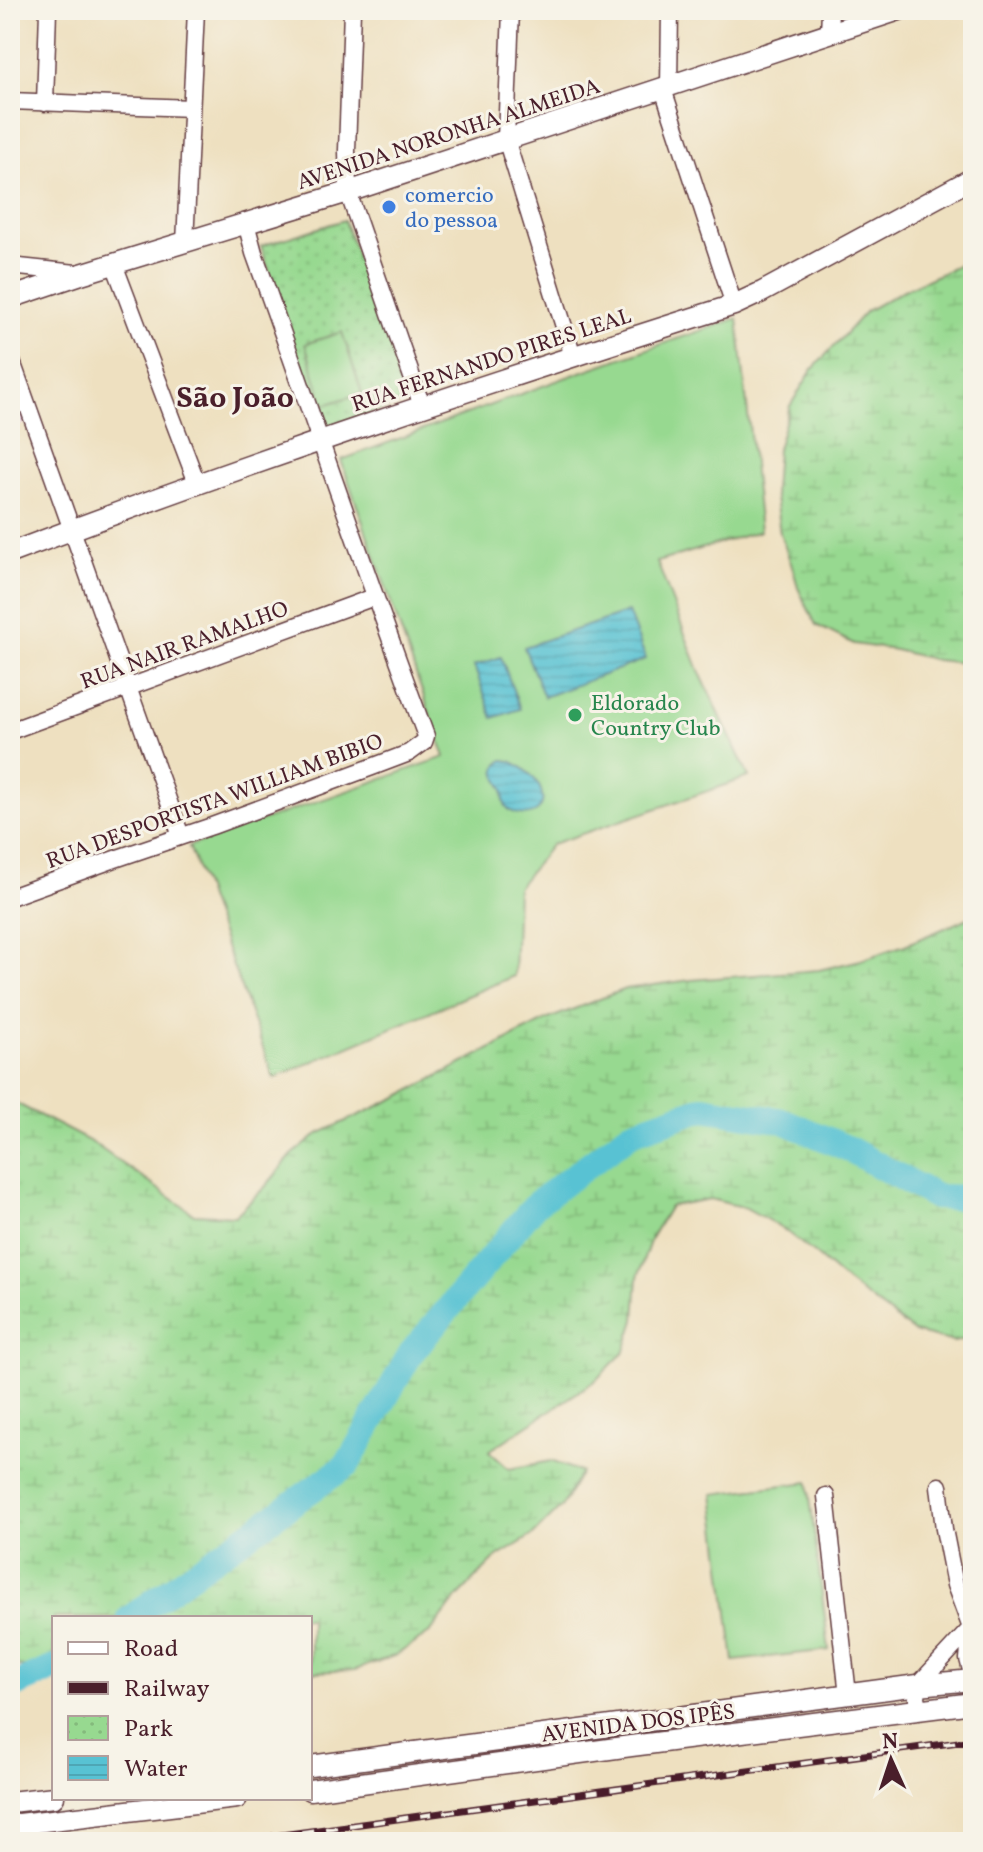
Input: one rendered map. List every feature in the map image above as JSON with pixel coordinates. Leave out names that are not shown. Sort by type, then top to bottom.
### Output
[{"type":"main road","name":"AVENIDA NORONHA ALMEIDA","points":[[10,298],[348,192],[899,10]]},
{"type":"main road","name":"RUA FERNANDO PIRES LEAL","points":[[10,553],[197,483],[734,305],[973,178]]},
{"type":"main road","name":"AVENIDA DOS IPÊS","points":[[312,1767],[973,1679]]},
{"type":"main road","name":"AVENIDA DOS IPÊS","points":[[312,1789],[973,1703]]},
{"type":"main road","points":[[10,1802],[52,1797]]},
{"type":"main road","points":[[10,1825],[220,1800]]},
{"type":"street","points":[[45,103],[48,10]]},
{"type":"street","points":[[185,243],[196,10]]},
{"type":"street","points":[[352,10],[348,192],[422,406]]},
{"type":"street","points":[[511,10],[506,139],[573,356]]},
{"type":"street","points":[[670,10],[666,88],[734,305]]},
{"type":"street","points":[[829,33],[830,10]]},
{"type":"street","points":[[10,101],[191,108]]},
{"type":"street","points":[[246,223],[374,597]]},
{"type":"street","points":[[114,264],[197,483]]},
{"type":"street","points":[[10,266],[81,274]]},
{"type":"street","points":[[10,356],[181,836]]},
{"type":"street","name":"RUA NAIR RAMALHO","points":[[10,731],[374,597]]},
{"type":"street","name":"RUA DESPORTISTA WILLIAM BIBIO","points":[[10,897],[409,753],[424,742],[426,736],[374,597]]},
{"type":"street","points":[[939,1486],[955,1585],[972,1627],[968,1659],[973,1679]]},
{"type":"street","points":[[826,1496],[848,1695]]},
{"type":"street","points":[[921,1710],[917,1698],[918,1685],[972,1627]]},
{"type":"shaded area","points":[[10,377],[26,423],[10,429]]},
{"type":"green space","points":[[344,220],[410,399],[321,433],[261,246]]},
{"type":"green space","points":[[973,259],[973,664],[854,644],[816,625],[798,588],[780,533],[774,491],[777,449],[790,406],[812,370],[866,311]]},
{"type":"green space","name":"Eldorado Country Club","points":[[738,318],[760,531],[657,562],[700,673],[749,777],[552,844],[517,888],[514,976],[274,1078],[189,846],[445,757],[341,460]]},
{"type":"green space","points":[[342,332],[362,393],[324,405],[305,344]]},
{"type":"green space","points":[[973,916],[973,1337],[954,1342],[914,1332],[782,1228],[746,1208],[710,1199],[670,1206],[651,1238],[638,1277],[635,1320],[625,1351],[596,1380],[489,1451],[509,1469],[551,1461],[581,1472],[562,1506],[533,1535],[497,1557],[455,1600],[431,1632],[396,1655],[355,1670],[312,1672],[312,1616],[52,1616],[52,1672],[10,1665],[10,1100],[93,1143],[194,1214],[235,1216],[292,1155],[318,1134],[398,1097],[546,1020],[625,989],[691,980],[819,970],[905,945]]},
{"type":"green space","points":[[808,1482],[829,1650],[734,1661],[713,1494]]},
{"type":"water","points":[[628,612],[646,659],[544,697],[524,647]]},
{"type":"water","points":[[501,657],[520,709],[493,718],[474,666]]},
{"type":"water","points":[[503,760],[517,764],[536,781],[542,803],[536,812],[519,814],[506,806],[496,774]]},
{"type":"waterway","points":[[133,1616],[347,1465],[411,1353],[536,1204],[631,1133],[703,1108],[784,1121],[849,1149],[936,1197],[973,1198]]},
{"type":"waterway","points":[[10,1687],[52,1669]]},
{"type":"railway","points":[[230,1842],[973,1740]]},
{"type":"place","name":"comercio do pessoa","points":[[389,207]]},
{"type":"place","name":"Eldorado Country Club","points":[[575,715]]},
{"type":"district","name":"São João","points":[[235,397]]}]
